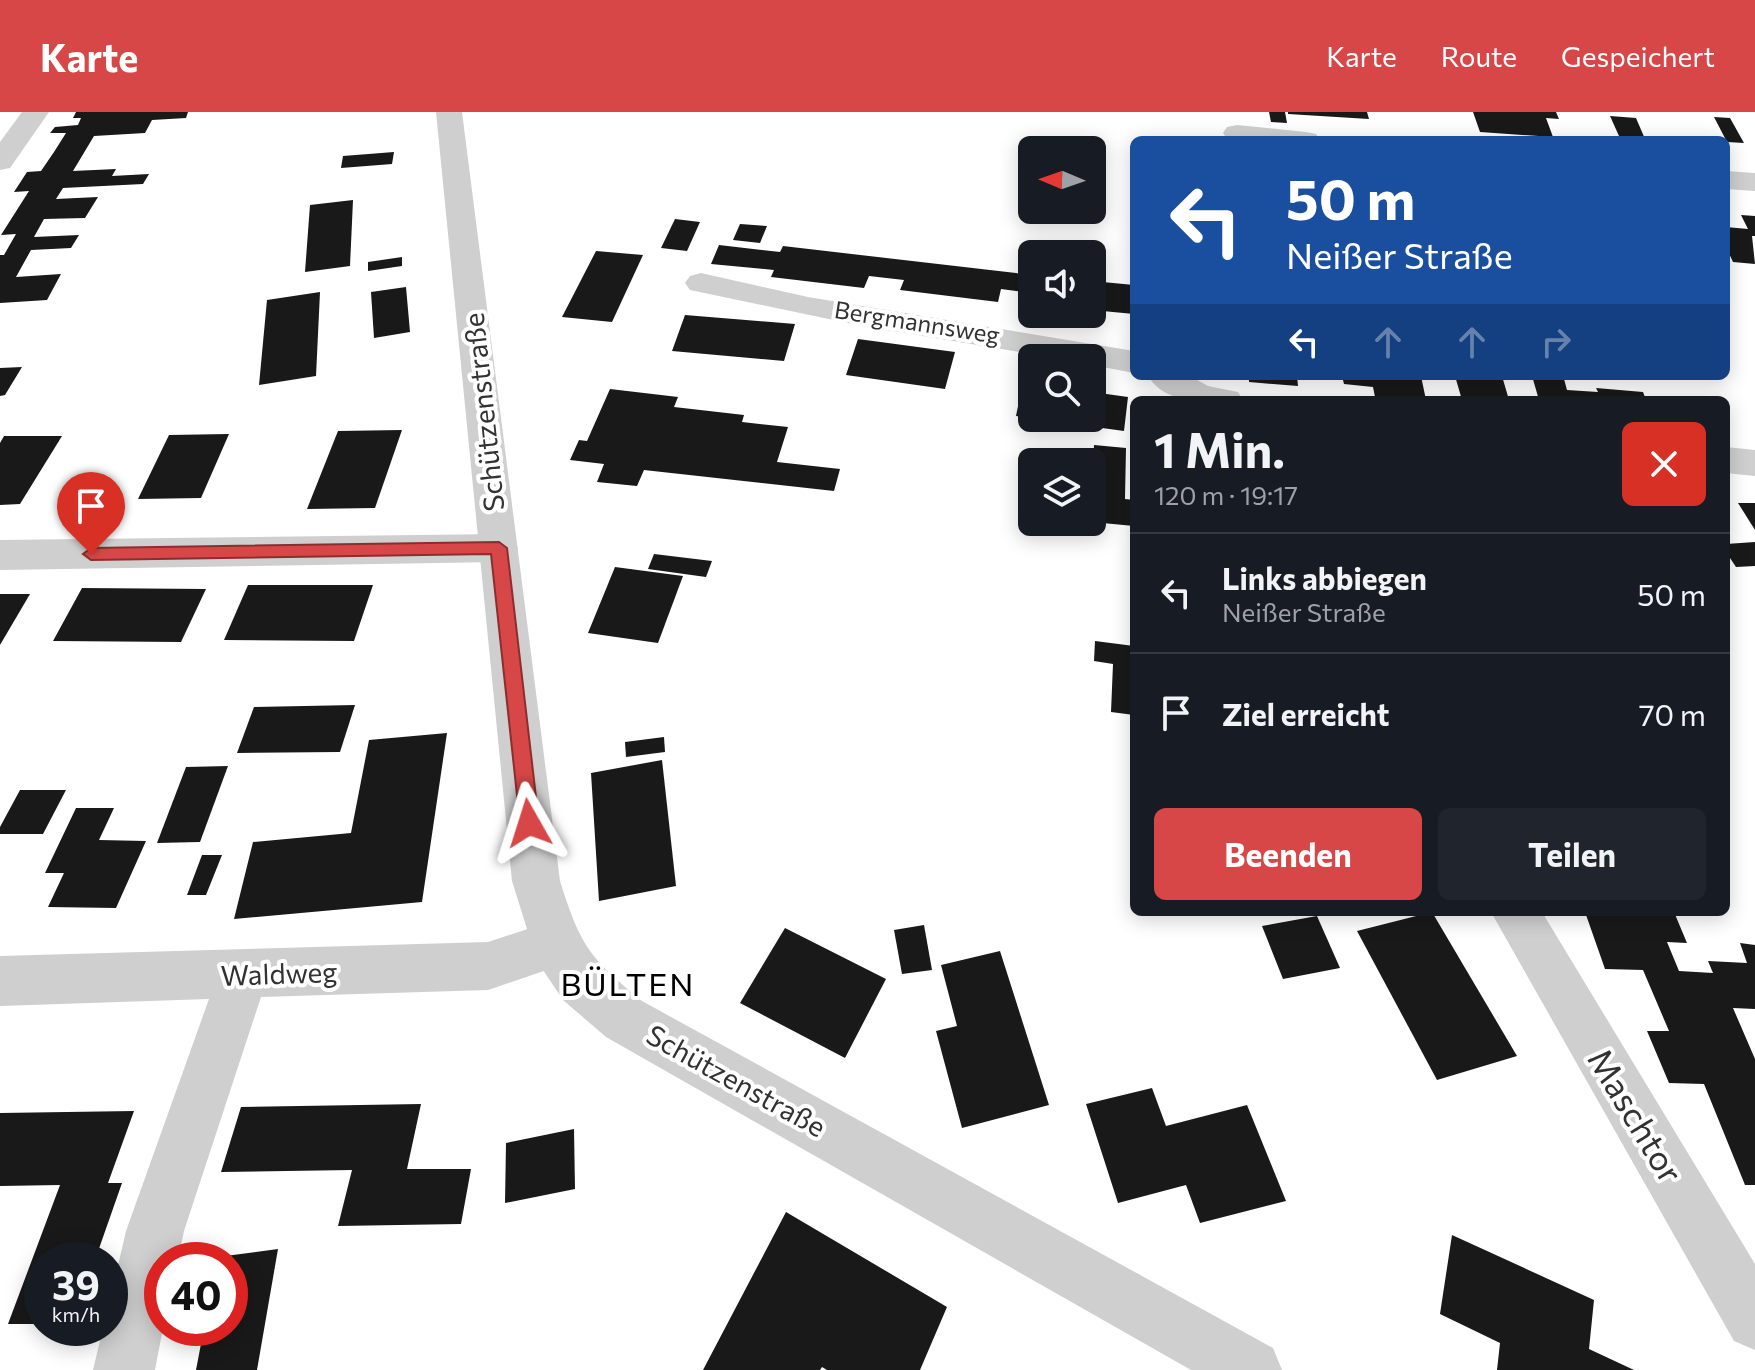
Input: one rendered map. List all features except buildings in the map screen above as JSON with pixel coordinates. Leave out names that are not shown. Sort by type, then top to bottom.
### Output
[{"type":"street","points":[[0,162],[10,135],[36,112]]},
{"type":"street","name":"Schützenstraße","points":[[449,112],[536,881],[555,944],[581,983],[624,1019],[1251,1370]]},
{"type":"street","points":[[1237,128],[1283,136]]},
{"type":"street","points":[[1730,180],[1755,182]]},
{"type":"street","name":"Bergmannsweg","points":[[701,283],[772,301],[1039,342],[1130,361]]},
{"type":"street","points":[[1175,380],[1207,393]]},
{"type":"street","points":[[1730,460],[1755,463]]},
{"type":"street","points":[[0,555],[499,548]]},
{"type":"street","name":"Maschtor","points":[[1517,916],[1755,1320]]},
{"type":"street","name":"Waldweg","points":[[0,981],[488,966],[555,944]]},
{"type":"street","points":[[124,1370],[155,1231],[243,975]]},
{"type":"district","name":"BÜLTEN","points":[[628,985]]},
{"type":"route","points":[[91,554],[499,548],[529,823]]}]
